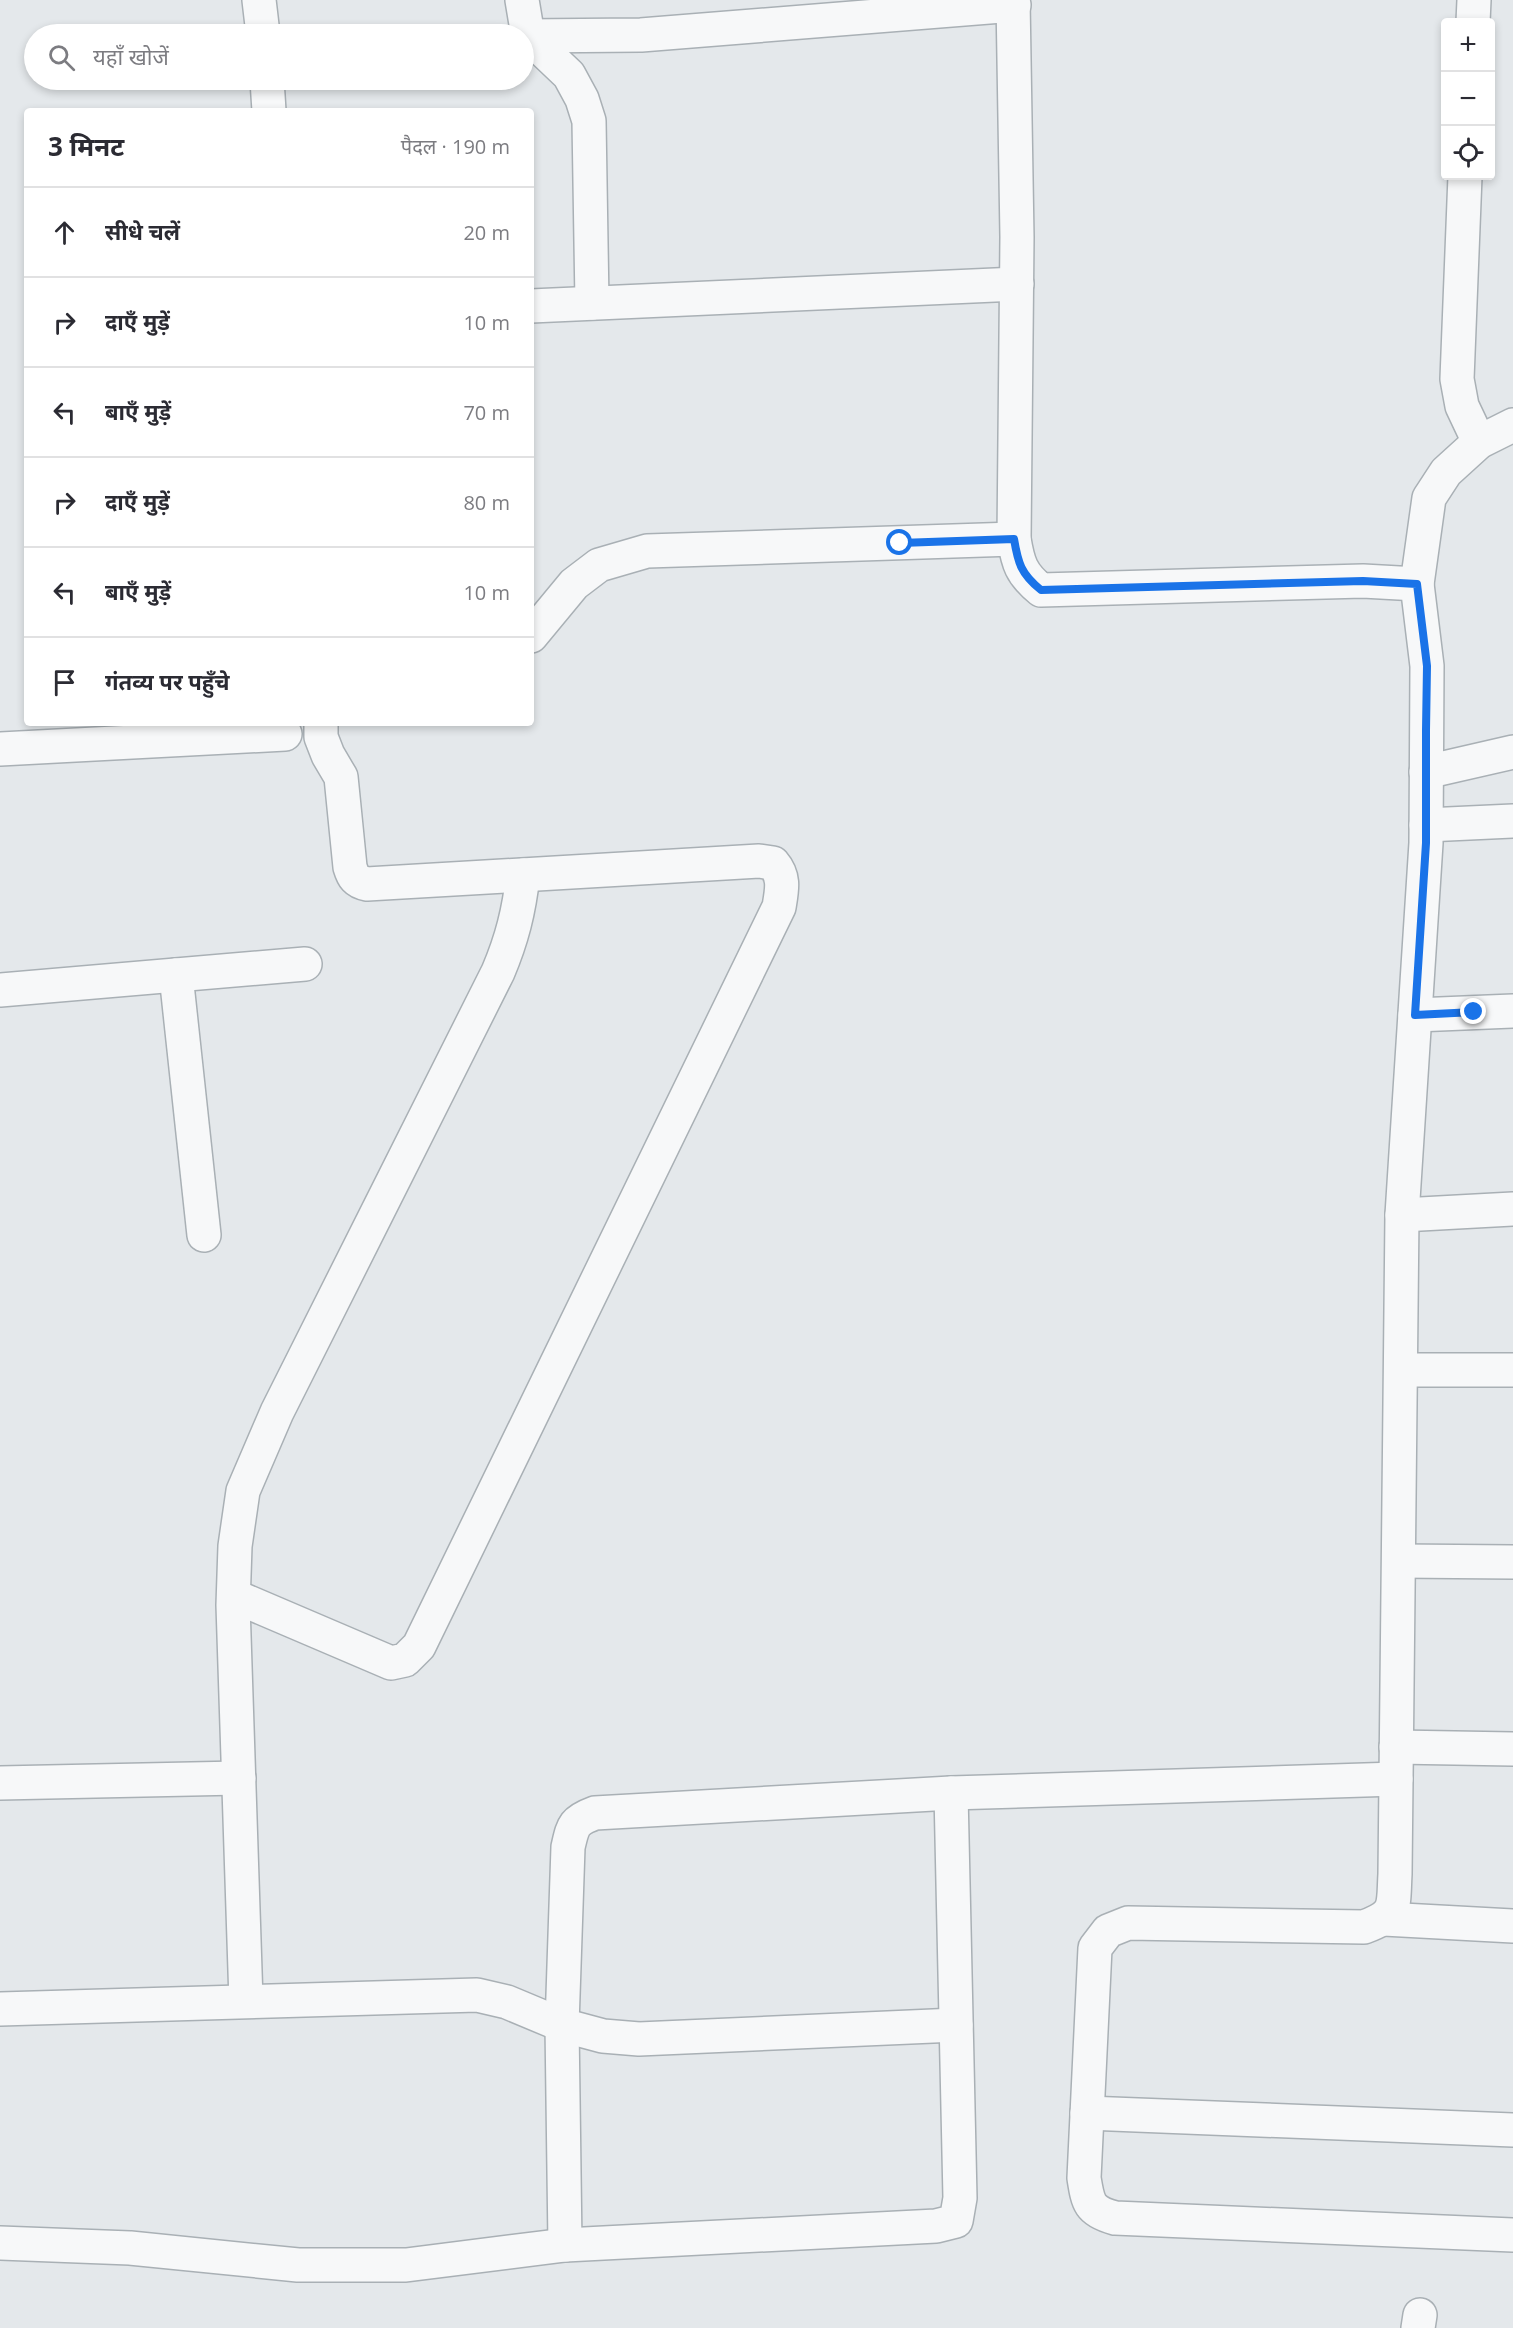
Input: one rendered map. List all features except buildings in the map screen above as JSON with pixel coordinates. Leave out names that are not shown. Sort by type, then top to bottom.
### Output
[{"type":"street","points":[[260,0],[262,24]]},
{"type":"street","points":[[522,0],[525,24]]},
{"type":"street","points":[[1473,18],[1474,0]]},
{"type":"street","points":[[534,36],[641,35],[1013,3],[1017,284],[1014,539],[1018,560],[1026,578],[1041,590],[1363,581],[1417,584]]},
{"type":"street","points":[[534,43],[569,75],[582,99],[589,121],[592,303]]},
{"type":"street","points":[[268,90],[269,108]]},
{"type":"street","points":[[1465,180],[1457,379],[1462,406],[1479,442]]},
{"type":"street","points":[[534,306],[1017,284]]},
{"type":"street","points":[[1384,1919],[1393,1907],[1402,1215],[1426,825],[1427,666],[1417,584],[1429,498],[1446,472],[1479,442],[1513,425]]},
{"type":"street","points":[[534,632],[574,584],[599,565],[647,550],[1014,539]]},
{"type":"street","points":[[234,1596],[391,1663],[405,1660],[419,1646],[779,907],[783,887],[781,872],[773,863],[759,861],[367,884],[358,882],[350,867],[341,777],[328,755],[321,737],[321,726]]},
{"type":"street","points":[[0,749],[285,734]]},
{"type":"street","points":[[1426,772],[1513,752]]},
{"type":"street","points":[[1426,825],[1513,821]]},
{"type":"street","points":[[246,2001],[234,1596],[235,1546],[243,1491],[277,1412],[498,972],[512,940],[519,911],[523,875]]},
{"type":"street","points":[[0,990],[305,964]]},
{"type":"street","points":[[176,975],[204,1235]]},
{"type":"street","points":[[1415,1015],[1513,1011]]},
{"type":"street","points":[[1402,1215],[1513,1209]]},
{"type":"street","points":[[1401,1370],[1513,1370]]},
{"type":"street","points":[[1399,1561],[1513,1562]]},
{"type":"street","points":[[1396,1747],[1513,1749]]},
{"type":"street","points":[[0,1783],[239,1779]]},
{"type":"street","points":[[564,2245],[562,2025],[568,1847],[573,1826],[583,1818],[595,1813],[951,1793],[1396,1779]]},
{"type":"street","points":[[0,2243],[130,2248],[298,2265],[406,2265],[564,2245],[936,2226],[956,2221],[960,2198],[951,1793]]},
{"type":"street","points":[[1513,1926],[1384,1919],[1364,1927],[1128,1923],[1108,1931],[1095,1948],[1084,2178],[1087,2199],[1097,2213],[1114,2218],[1513,2235]]},
{"type":"street","points":[[0,2009],[477,1995],[507,2002],[562,2025],[603,2036],[639,2039],[956,2025]]},
{"type":"street","points":[[1087,2113],[1513,2130]]},
{"type":"route","points":[[900,543],[1014,539],[1018,560],[1026,578],[1041,590],[1363,581],[1417,584],[1427,666],[1426,843],[1415,1015],[1474,1012]]}]
